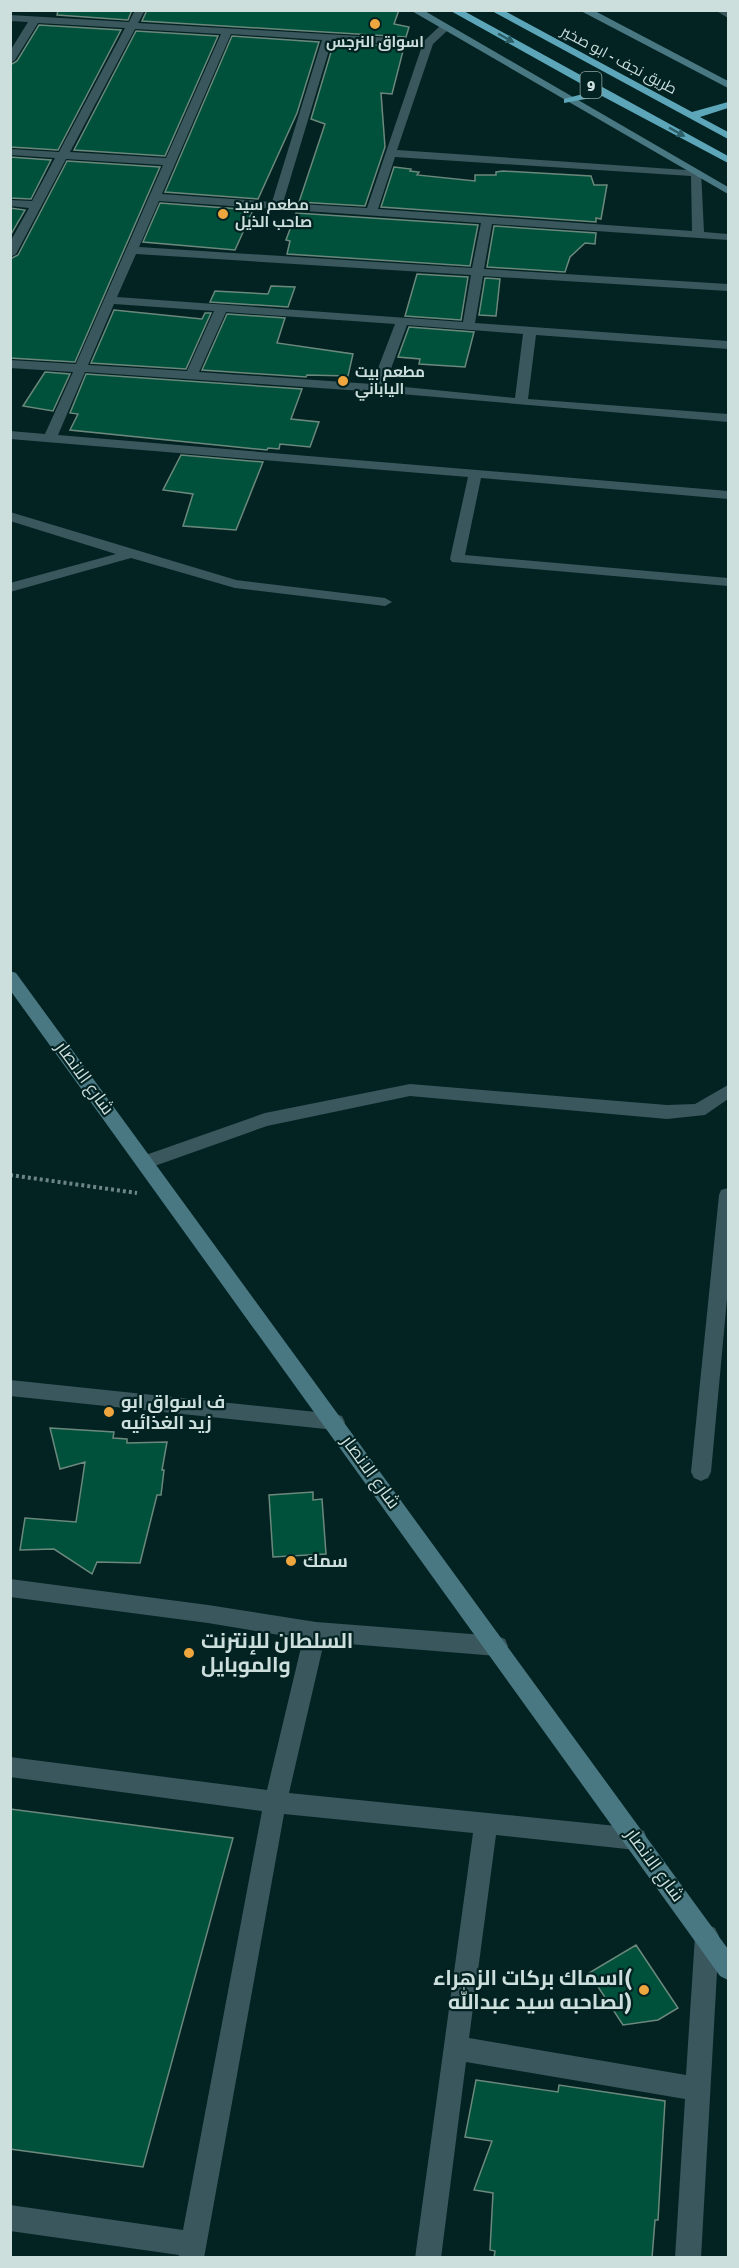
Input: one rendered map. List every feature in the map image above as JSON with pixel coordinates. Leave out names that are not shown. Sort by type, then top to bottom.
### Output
[{"type":"highway","name":"طريق نجف - ابو صخير","points":[[454,10],[729,160]]},
{"type":"highway","name":"طريق نجف - ابو صخير","points":[[495,10],[729,136]]},
{"type":"highway","points":[[568,100],[604,92]]},
{"type":"highway","points":[[691,116],[729,105]]},
{"type":"street","points":[[10,254],[140,10]]},
{"type":"street","points":[[414,10],[729,191]]},
{"type":"street","points":[[584,10],[729,85]]},
{"type":"street","points":[[10,18],[428,43]]},
{"type":"street","points":[[10,60],[35,19]]},
{"type":"street","points":[[371,212],[428,43],[444,28]]},
{"type":"street","points":[[50,438],[227,31]]},
{"type":"street","points":[[277,206],[328,37]]},
{"type":"street","points":[[10,152],[170,162]]},
{"type":"street","points":[[390,153],[697,173]]},
{"type":"street","points":[[697,173],[698,234]]},
{"type":"street","points":[[155,197],[729,237]]},
{"type":"street","points":[[10,203],[36,205]]},
{"type":"street","points":[[468,326],[487,220]]},
{"type":"street","points":[[132,250],[729,288]]},
{"type":"street","points":[[110,300],[729,345]]},
{"type":"street","points":[[191,375],[222,308]]},
{"type":"street","points":[[377,388],[402,322]]},
{"type":"street","points":[[521,402],[530,331]]},
{"type":"street","points":[[10,364],[377,388],[729,418]]},
{"type":"street","points":[[10,435],[729,495]]},
{"type":"street","points":[[475,474],[457,560],[729,582]]},
{"type":"street","points":[[10,516],[235,584],[385,602]]},
{"type":"street","points":[[10,588],[131,554]]},
{"type":"street","name":"شارع الانصار","points":[[10,977],[729,1968]]},
{"type":"street","points":[[146,1162],[265,1120],[410,1090],[667,1112],[699,1110],[729,1091]]},
{"type":"street","points":[[701,1472],[729,1195]]},
{"type":"street","points":[[10,1388],[335,1422]]},
{"type":"street","points":[[10,1588],[208,1614],[315,1632],[497,1646]]},
{"type":"street","points":[[10,2218],[192,2251],[275,1802],[315,1632]]},
{"type":"street","points":[[10,1767],[275,1802],[636,1839]]},
{"type":"street","points":[[428,2258],[486,1822]]},
{"type":"street","points":[[688,2258],[707,1936]]},
{"type":"street","points":[[456,2048],[698,2089]]},
{"type":"lane","points":[[718,10],[729,16]]},
{"type":"path","points":[[10,1175],[172,1198]]},
{"type":"building","points":[[58,10],[132,10],[128,20],[57,15]]},
{"type":"building","points":[[147,10],[399,10],[394,24],[409,27],[406,37],[142,21]]},
{"type":"building","points":[[39,25],[121,30],[58,150],[10,147],[10,65],[17,61]]},
{"type":"building","points":[[136,31],[218,36],[165,156],[74,150]]},
{"type":"building","points":[[232,36],[319,42],[297,113],[258,199],[165,192]]},
{"type":"building","points":[[334,42],[404,47],[392,94],[381,93],[385,147],[365,206],[299,202],[325,124],[311,119]]},
{"type":"building","points":[[10,157],[51,160],[31,199],[10,198]]},
{"type":"building","points":[[67,161],[160,167],[75,362],[10,358],[10,259],[18,255]]},
{"type":"building","points":[[394,167],[411,169],[410,171],[419,172],[417,175],[475,181],[475,175],[496,175],[496,172],[503,171],[591,176],[594,185],[607,185],[601,219],[596,218],[596,222],[381,207]]},
{"type":"building","points":[[160,203],[253,210],[235,250],[143,242]]},
{"type":"building","points":[[10,208],[25,210],[10,236]]},
{"type":"building","points":[[296,213],[478,225],[470,266],[287,254],[290,241],[286,240]]},
{"type":"building","points":[[494,226],[596,233],[595,244],[585,243],[570,257],[565,272],[487,267]]},
{"type":"building","points":[[417,274],[468,277],[461,320],[405,316]]},
{"type":"building","points":[[485,278],[500,279],[496,316],[479,315]]},
{"type":"building","points":[[271,286],[295,287],[288,307],[210,302],[215,291],[268,294]]},
{"type":"building","points":[[114,310],[202,319],[205,313],[211,313],[186,369],[91,363]]},
{"type":"building","points":[[227,314],[285,318],[277,343],[353,354],[348,376],[307,375],[306,377],[202,370]]},
{"type":"building","points":[[409,327],[474,332],[465,367],[419,364],[420,359],[398,357]]},
{"type":"building","points":[[45,372],[70,374],[53,411],[23,406]]},
{"type":"building","points":[[86,374],[302,389],[291,419],[319,422],[310,447],[280,444],[279,449],[268,448],[267,450],[70,430],[78,414],[70,413]]},
{"type":"building","points":[[181,455],[263,462],[236,530],[183,526],[193,494],[163,490]]},
{"type":"building","points":[[50,1428],[114,1432],[113,1438],[127,1439],[127,1443],[167,1442],[162,1470],[164,1470],[161,1495],[157,1495],[140,1563],[97,1562],[92,1574],[54,1549],[20,1550],[25,1518],[76,1522],[85,1462],[60,1469]]},
{"type":"building","points":[[313,1492],[313,1500],[322,1499],[326,1554],[273,1557],[269,1495]]},
{"type":"building","points":[[10,1809],[233,1838],[143,2167],[10,2149]]},
{"type":"building","points":[[636,1945],[678,2008],[658,2020],[623,2025],[589,1973]]},
{"type":"building","points":[[476,2080],[558,2092],[559,2085],[665,2101],[658,2220],[655,2220],[652,2258],[494,2258],[495,2251],[490,2250],[493,2193],[474,2190],[492,2141],[465,2137]]},
{"type":"place","name":"اسواق النرجس","points":[[375,24]]},
{"type":"place","name":"مطعم سيد صاحب الذيل","points":[[223,214]]},
{"type":"place","name":"مطعم بيت الياباني","points":[[343,381]]},
{"type":"place","name":"ف اسواق ابو زيد الغذائيه","points":[[109,1412]]},
{"type":"place","name":"سمك","points":[[291,1561]]},
{"type":"place","name":"السلطان للإنترنت والموبايل","points":[[189,1653]]},
{"type":"place","name":"اسماك بركات الزهراء( لصاحبه سيد عبدالله)","points":[[644,1990]]}]
